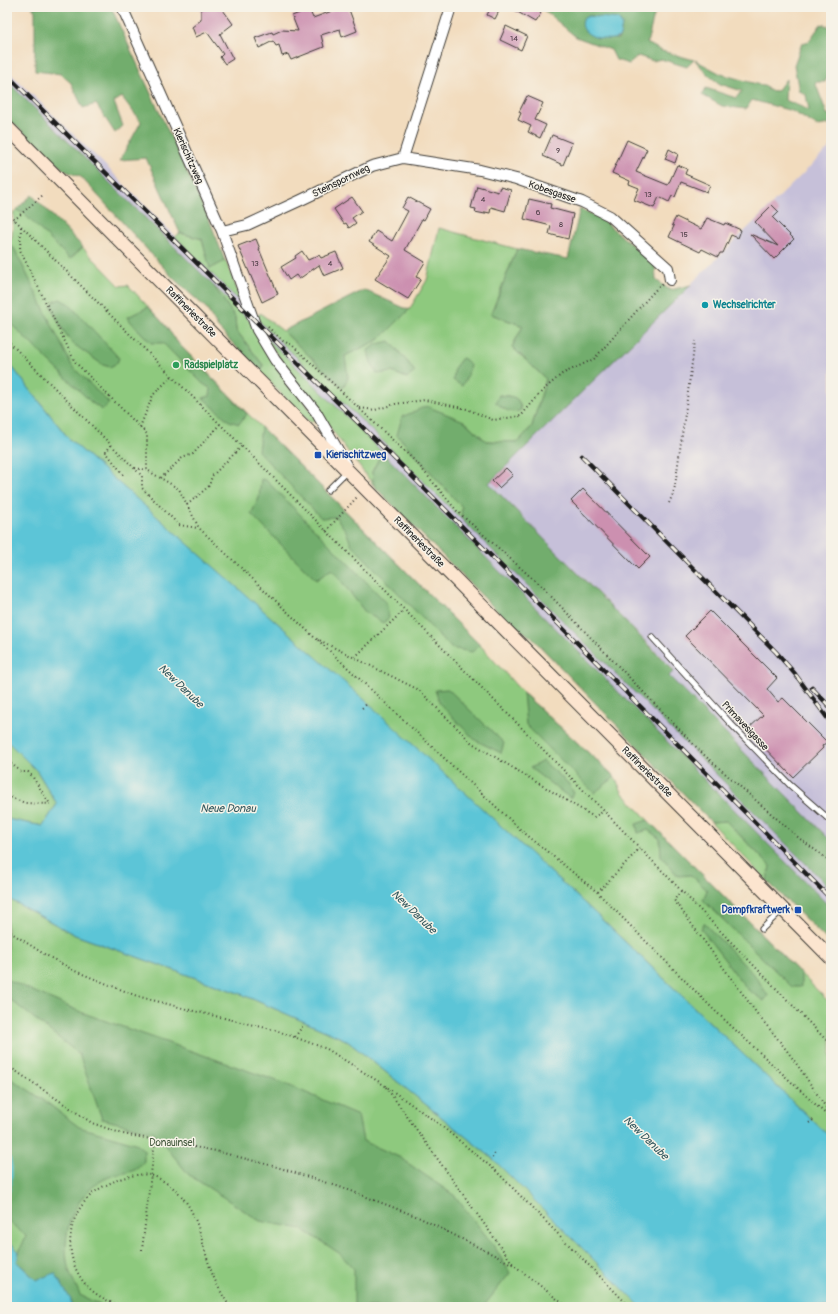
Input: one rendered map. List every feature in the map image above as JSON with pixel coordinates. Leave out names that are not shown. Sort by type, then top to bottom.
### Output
[{"type":"main road","name":"Raffineriestraße","points":[[7,127],[831,958]]},
{"type":"street","name":"Kierischitzweg","points":[[122,7],[222,231],[252,318],[261,338],[275,360],[316,412],[348,470]]},
{"type":"street","points":[[403,158],[450,7]]},
{"type":"street","name":"Steinspornweg","points":[[222,231],[247,225],[372,166],[403,158]]},
{"type":"street","name":"Kobesgasse","points":[[403,158],[480,170],[516,179],[582,202],[610,216],[662,262],[668,268],[670,280]]},
{"type":"lane","points":[[328,490],[348,470]]},
{"type":"lane","name":"Primavesigasse","points":[[652,637],[731,724],[784,779],[831,821]]},
{"type":"lane","points":[[762,928],[783,909]]},
{"type":"path","points":[[14,220],[43,195]]},
{"type":"path","points":[[7,212],[326,530],[604,811],[831,1045]]},
{"type":"path","points":[[21,227],[20,250],[75,362],[147,434],[147,470]]},
{"type":"path","points":[[358,408],[375,410],[395,404],[425,400],[467,409],[493,420],[522,416],[543,390],[562,374],[594,359],[658,287],[670,280]]},
{"type":"path","points":[[266,325],[283,341],[292,345],[417,463],[457,511],[543,588],[703,754],[800,839],[831,863]]},
{"type":"path","points":[[7,340],[142,476],[142,488],[179,525],[199,528]]},
{"type":"path","points":[[669,503],[675,486],[696,341]]},
{"type":"path","points":[[140,427],[153,395],[172,376]]},
{"type":"path","points":[[161,478],[182,458],[194,454],[220,424]]},
{"type":"path","points":[[111,446],[106,452],[125,478]]},
{"type":"path","points":[[188,505],[209,486],[212,476],[242,446]]},
{"type":"path","points":[[134,468],[147,470],[179,489],[199,528],[522,831],[597,892],[713,1009],[831,1119]]},
{"type":"path","points":[[326,530],[365,488]]},
{"type":"path","points":[[355,658],[404,610]]},
{"type":"path","points":[[315,638],[419,690],[472,743],[594,818],[604,811]]},
{"type":"path","points":[[362,708],[368,703]]},
{"type":"path","points":[[7,763],[12,764],[21,772],[28,772],[50,804],[25,803],[7,796]]},
{"type":"path","points":[[597,892],[640,848]]},
{"type":"path","points":[[681,891],[674,900],[761,1019],[782,1043],[831,1115]]},
{"type":"path","points":[[7,930],[44,954],[75,971],[137,996],[275,1030],[327,1049],[384,1085],[439,1124],[496,1172],[630,1307]]},
{"type":"path","points":[[295,1037],[304,1024]]},
{"type":"path","points":[[7,1065],[92,1123],[123,1134],[216,1152],[277,1167],[346,1189],[418,1217],[514,1264],[567,1307]]},
{"type":"path","points":[[384,1085],[514,1264]]},
{"type":"path","points":[[809,1123],[813,1120]]},
{"type":"path","points":[[142,1250],[155,1140]]},
{"type":"path","points":[[492,1158],[496,1152]]},
{"type":"path","points":[[122,1307],[101,1297],[81,1278],[72,1259],[70,1232],[79,1210],[86,1200],[96,1191],[120,1179],[133,1176],[150,1175],[164,1182],[178,1192],[189,1205],[199,1227],[214,1278],[230,1307]]},
{"type":"shaded area","points":[[7,70],[101,161],[254,316],[391,449],[831,889],[831,908],[382,452],[7,81]]},
{"type":"shaded area","points":[[831,146],[831,841],[669,676],[674,670],[489,483]]},
{"type":"green space","points":[[32,7],[111,7],[211,224],[225,261],[210,269],[202,239],[180,233],[146,158],[120,160],[141,122],[122,97],[114,102],[123,126],[115,133],[96,104],[83,108],[71,83],[61,74],[35,71],[35,11]]},
{"type":"green space","points":[[540,7],[659,7],[655,12],[647,43],[662,51],[694,60],[687,67],[661,59],[653,61],[638,56],[629,64],[616,60],[611,50],[576,37]],"holes":[[[587,16],[620,21],[622,24],[618,39],[597,38],[583,20]]]},
{"type":"green space","points":[[821,24],[831,27],[831,70],[825,82],[815,82],[827,114],[831,115],[831,124],[817,126],[792,111],[752,100],[746,109],[722,106],[702,95],[706,88],[736,98],[742,91],[720,84],[708,75],[695,60],[721,74],[767,87],[768,90],[777,91],[786,79],[785,100],[809,110],[806,95],[799,91],[794,65],[802,43],[809,41]]},
{"type":"green space","points":[[7,81],[213,285],[235,317],[236,330],[263,365],[261,373],[218,328],[206,308],[174,279],[81,177],[65,171],[7,118]]},
{"type":"green space","points":[[32,195],[120,286],[128,285],[164,324],[178,343],[480,645],[523,693],[615,777],[622,792],[648,820],[831,1004],[831,1138],[596,914],[406,739],[69,439],[13,368],[7,363],[7,242],[12,237],[14,212]]},
{"type":"green space","points":[[32,195],[83,247],[70,259],[23,213],[16,210]]},
{"type":"green space","points":[[580,209],[599,217],[655,264],[656,280],[670,290],[691,285],[489,483],[674,671],[669,676],[831,841],[831,889],[461,519],[462,507],[397,435],[402,417],[426,406],[464,421],[486,441],[518,442],[532,426],[546,379],[512,347],[523,326],[491,314],[517,249],[568,259]]},
{"type":"green space","points":[[439,228],[517,249],[491,314],[523,326],[512,347],[546,379],[532,426],[518,442],[486,441],[464,421],[397,435],[462,507],[461,519],[256,318],[260,313],[283,331],[343,388],[348,377],[344,356],[380,339],[409,310],[427,280]],"holes":[[[390,341],[410,365],[407,378],[392,372]],[[499,395],[517,399],[521,410],[496,403]]]},
{"type":"green space","points":[[180,233],[202,239],[226,261],[243,305],[175,237]]},
{"type":"green space","points":[[7,243],[14,248],[72,366],[109,403],[103,410],[92,403],[7,320]]},
{"type":"green space","points":[[213,285],[249,320],[315,417],[314,421],[308,421],[261,373],[263,365],[236,330],[235,317]]},
{"type":"green space","points":[[364,290],[409,310],[380,339],[345,356],[348,378],[343,388],[283,331]]},
{"type":"green space","points":[[60,299],[69,304],[119,358],[117,363],[110,367],[103,365],[72,343],[61,327],[51,306],[55,301]]},
{"type":"green space","points":[[148,307],[164,324],[178,343],[247,414],[239,424],[229,421],[203,398],[210,396],[211,389],[202,383],[163,343],[151,343],[130,321],[128,317]]},
{"type":"green space","points":[[261,332],[382,452],[372,472],[374,486],[308,398]]},
{"type":"green space","points":[[390,341],[415,372],[407,378],[392,372],[377,374],[370,360],[368,350],[377,344]]},
{"type":"green space","points":[[462,358],[470,364],[468,375],[462,386],[453,380],[455,367]]},
{"type":"green space","points":[[499,395],[517,399],[521,410],[511,412],[504,409],[496,402]]},
{"type":"green space","points":[[261,427],[480,645],[472,652],[451,648],[351,544],[346,531],[336,517],[321,518],[258,451]]},
{"type":"green space","points":[[382,452],[831,908],[831,944],[767,881],[770,866],[726,821],[711,822],[531,637],[506,620],[374,486],[372,472]]},
{"type":"green space","points":[[261,479],[266,480],[386,602],[389,618],[383,623],[365,612],[332,569],[316,580],[251,514],[259,498]]},
{"type":"green space","points":[[448,689],[504,743],[501,753],[475,740],[440,704],[435,690]]},
{"type":"green space","points":[[523,693],[615,777],[594,793],[526,725]]},
{"type":"green space","points":[[7,741],[37,771],[57,804],[43,826],[7,819]]},
{"type":"green space","points":[[543,761],[568,783],[574,793],[570,798],[530,768]]},
{"type":"green space","points":[[648,820],[801,974],[801,987],[792,987],[703,900],[707,890],[691,875],[678,876],[661,856],[660,839],[648,830],[638,833],[636,824]]},
{"type":"green space","points":[[726,821],[771,867],[767,881],[711,822]]},
{"type":"green space","name":"Donauinsel","points":[[7,898],[75,935],[241,994],[346,1040],[492,1158],[641,1307],[71,1307],[71,1300],[36,1280],[11,1243],[7,1241]]},
{"type":"green space","points":[[704,923],[757,978],[768,996],[764,1001],[747,989],[701,929]]},
{"type":"green space","points":[[8,980],[83,1013],[283,1083],[358,1115],[363,1141],[399,1157],[455,1196],[494,1246],[510,1273],[483,1307],[354,1307],[354,1269],[339,1253],[302,1229],[260,1221],[189,1175],[154,1132],[102,1119],[79,1054],[7,997]]},
{"type":"green space","points":[[7,1076],[45,1101],[79,1127],[135,1143],[144,1150],[144,1161],[138,1168],[109,1177],[88,1191],[80,1201],[69,1224],[66,1248],[70,1274],[80,1295],[104,1307],[71,1307],[71,1300],[36,1280],[17,1262],[19,1252],[26,1236],[7,1220]]},
{"type":"water","points":[[589,16],[618,19],[622,24],[620,36],[610,39],[602,39],[589,34],[584,30],[582,25],[584,18]]},
{"type":"water","name":"Neue Donau","points":[[7,363],[13,368],[69,439],[368,703],[596,914],[831,1138],[831,1307],[641,1307],[492,1158],[346,1040],[241,994],[75,935],[7,898],[7,819],[43,826],[57,804],[37,771],[7,741]]},
{"type":"water","points":[[7,1241],[11,1243],[19,1252],[17,1262],[36,1280],[55,1273],[71,1300],[71,1307],[7,1307]]},
{"type":"building","points":[[201,7],[221,7],[233,24],[220,34],[233,59],[225,64],[220,57],[223,54],[207,32],[196,37],[192,27],[201,20]]},
{"type":"building","points":[[331,7],[348,7],[357,31],[342,37],[340,29],[321,35],[324,47],[291,60],[288,54],[282,56],[279,45],[276,46],[273,41],[259,48],[255,38],[272,32],[273,34],[282,30],[298,31],[292,16],[309,9],[313,18],[332,11]]},
{"type":"building","points":[[491,7],[501,7],[495,19],[487,15]]},
{"type":"building","points":[[509,7],[531,7],[541,13],[535,22]]},
{"type":"building","points":[[506,26],[527,36],[521,50],[500,40]]},
{"type":"building","points":[[527,96],[543,103],[535,120],[546,125],[540,138],[528,132],[531,126],[518,120],[521,113],[519,112]]},
{"type":"building","points":[[552,135],[572,143],[563,165],[543,156]]},
{"type":"building","points":[[627,140],[647,149],[636,172],[668,185],[677,165],[687,169],[685,174],[710,185],[707,192],[681,182],[675,197],[672,196],[669,202],[659,197],[654,208],[634,200],[639,188],[629,184],[630,181],[612,173]]},
{"type":"building","points":[[669,149],[678,154],[675,163],[665,159]]},
{"type":"building","points":[[477,186],[498,192],[500,187],[511,190],[505,211],[491,207],[490,213],[485,212],[485,214],[475,212],[476,209],[471,208]]},
{"type":"building","points":[[352,197],[362,211],[352,218],[356,223],[349,228],[346,223],[344,224],[334,209]]},
{"type":"building","points":[[408,197],[430,209],[424,220],[422,219],[405,250],[425,262],[416,277],[421,279],[408,299],[375,279],[391,256],[369,242],[376,231],[392,241],[408,211],[402,208]]},
{"type":"building","points":[[529,199],[551,204],[550,208],[573,214],[568,239],[549,234],[551,226],[524,219]]},
{"type":"building","points":[[772,205],[779,212],[773,218],[794,239],[774,259],[750,234],[778,246],[755,222]]},
{"type":"building","points":[[676,217],[701,229],[707,218],[724,225],[725,223],[741,230],[738,238],[731,235],[723,253],[720,253],[718,257],[702,249],[700,252],[669,237]]},
{"type":"building","points":[[256,239],[278,294],[262,302],[238,246]]},
{"type":"building","points":[[302,251],[308,260],[319,255],[321,258],[336,252],[343,268],[324,276],[319,265],[299,279],[296,275],[289,280],[281,267],[296,258],[295,256]]},
{"type":"building","points":[[506,468],[513,475],[499,488],[492,481]]},
{"type":"building","points":[[583,489],[650,557],[638,569],[571,501]]},
{"type":"building","points":[[710,611],[777,678],[767,689],[778,702],[783,698],[827,742],[822,746],[823,748],[793,777],[747,730],[763,715],[685,636]]},
{"type":"waterway","points":[[7,1155],[10,1163],[11,1174],[7,1194]]},
{"type":"railway","points":[[7,75],[409,473],[831,899]]},
{"type":"railway","points":[[582,456],[776,652],[795,674],[831,723]]},
{"type":"railway","points":[[812,688],[831,708]]},
{"type":"place","name":"Wechselrichter","points":[[705,305]]},
{"type":"place","name":"Radspielplatz","points":[[176,365]]},
{"type":"place","name":"Kierischitzweg","points":[[318,455]]},
{"type":"place","name":"Dampfkraftwerk","points":[[798,910]]},
{"type":"water label","name":"New Danube","points":[[181,686]]},
{"type":"water label","name":"New Danube","points":[[414,912]]},
{"type":"water label","name":"New Danube","points":[[646,1138]]}]
